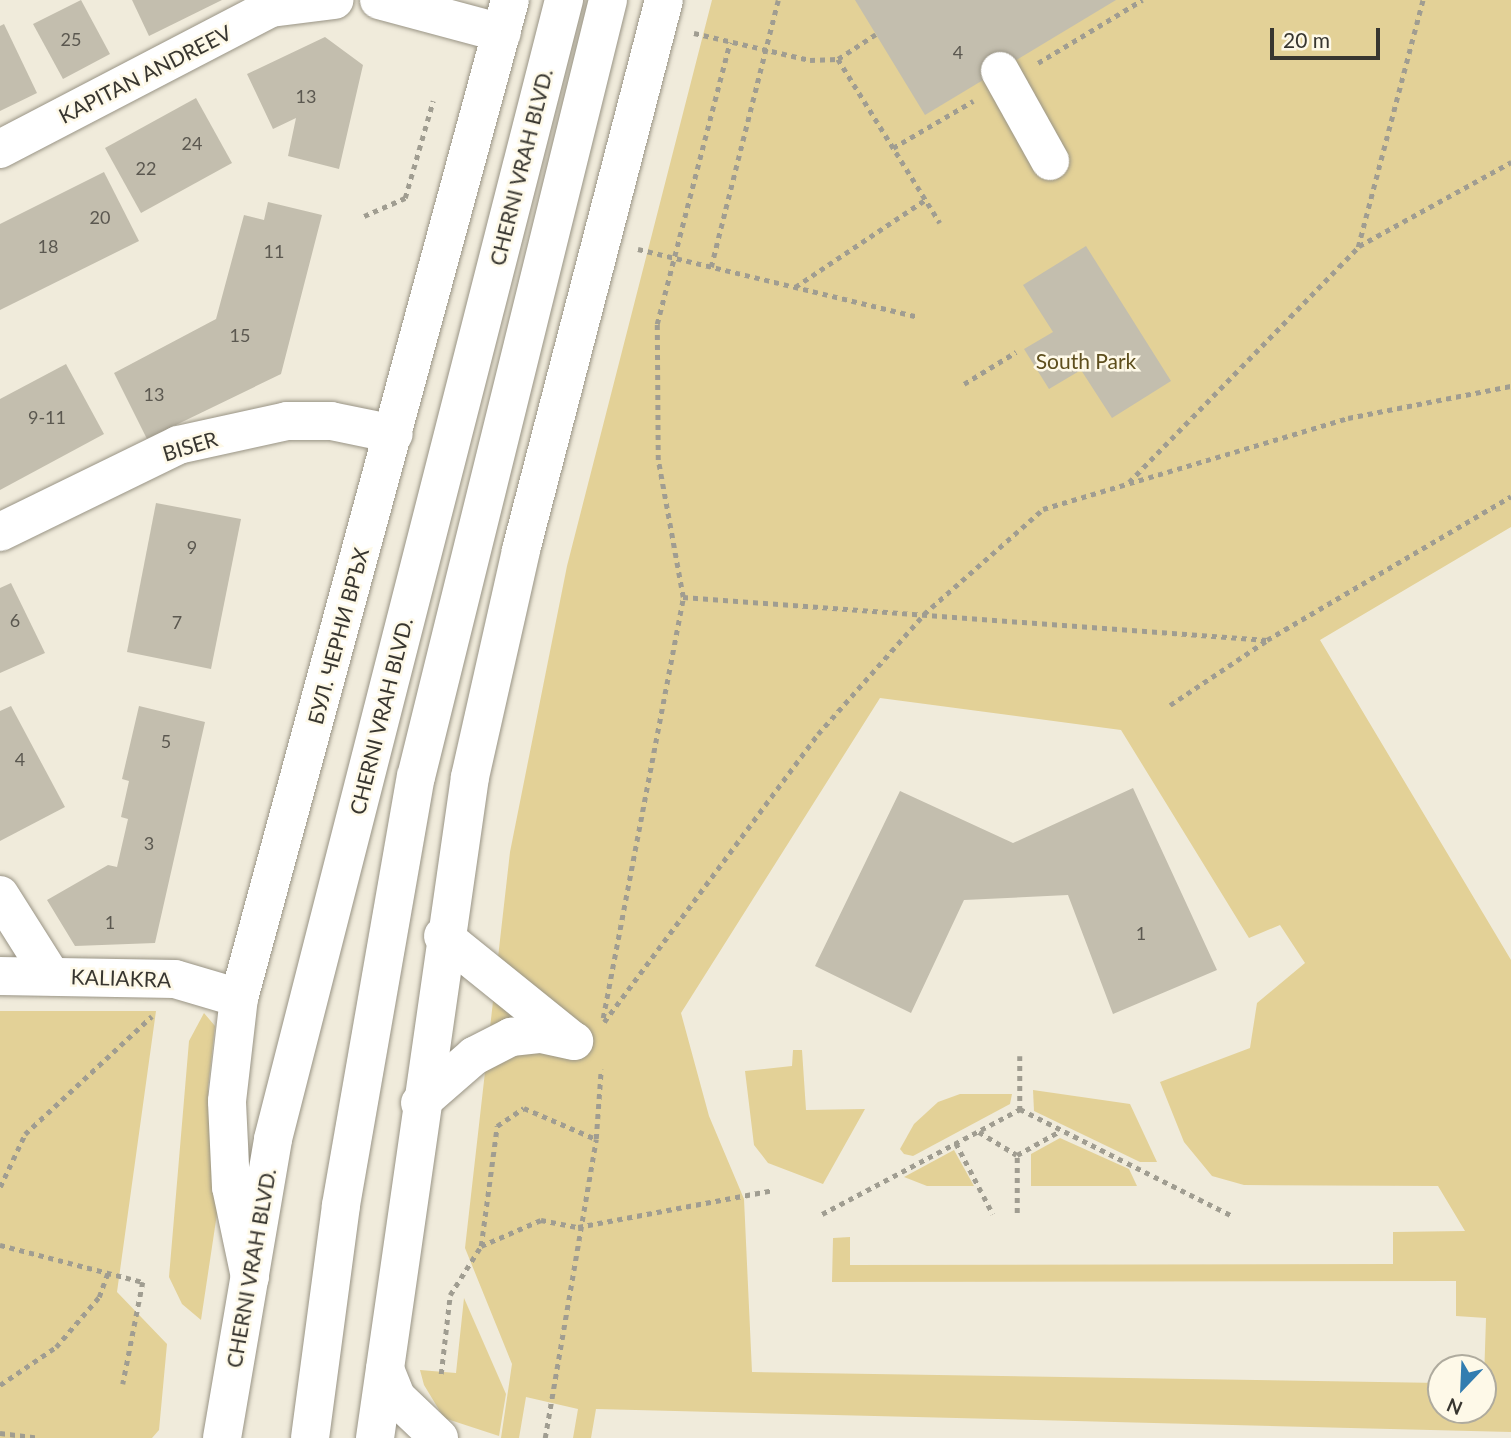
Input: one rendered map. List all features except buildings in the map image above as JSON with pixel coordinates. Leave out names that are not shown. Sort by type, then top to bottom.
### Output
[{"type":"main road","name":"KAPITAN ANDREEV","points":[[0,149],[271,8],[334,0]]},
{"type":"main road","points":[[379,0],[506,16]]},
{"type":"main road","name":"CHERNI VRAH BLVD.","points":[[222,1438],[273,1139],[564,0]]},
{"type":"main road","points":[[315,1432],[341,1205],[416,777],[608,0]]},
{"type":"main road","points":[[376,1438],[443,936],[470,778],[521,550],[664,0]]},
{"type":"main road","name":"БУЛ. ЧЕРНИ ВРЪХ","points":[[250,1279],[231,1187],[227,1101],[239,998],[506,16]]},
{"type":"main road","points":[[1003,76],[1050,161]]},
{"type":"main road","name":"BISER","points":[[0,532],[178,445],[287,421],[331,421],[394,434]]},
{"type":"main road","points":[[0,895],[51,976]]},
{"type":"main road","points":[[420,1103],[474,1056],[510,1037],[541,1034],[574,1041],[443,936]]},
{"type":"main road","name":"KALIAKRA","points":[[0,976],[175,979],[239,998]]},
{"type":"main road","points":[[385,1369],[405,1409],[439,1438]]},
{"type":"path","points":[[711,267],[778,0]]},
{"type":"path","points":[[893,148],[1003,76],[1142,0]]},
{"type":"path","points":[[1358,247],[1423,0]]},
{"type":"path","points":[[686,31],[765,51],[838,59],[876,34]]},
{"type":"path","points":[[730,42],[657,324],[658,460],[683,597],[602,1026],[818,734],[924,614],[1043,509],[1348,418],[1511,386]]},
{"type":"path","points":[[838,59],[940,223]]},
{"type":"path","points":[[363,216],[405,198],[433,100]]},
{"type":"path","points":[[1126,484],[1358,247],[1511,162]]},
{"type":"path","points":[[795,287],[925,200]]},
{"type":"path","points":[[630,246],[674,259],[919,317]]},
{"type":"path","points":[[964,384],[1016,352]]},
{"type":"path","points":[[1170,705],[1267,640],[1511,496]]},
{"type":"path","points":[[683,597],[1267,640]]},
{"type":"path","points":[[0,1187],[25,1134],[159,1010]]},
{"type":"path","points":[[1020,1056],[1020,1110]]},
{"type":"path","points":[[545,1438],[578,1227],[596,1139],[601,1062]]},
{"type":"path","points":[[441,1374],[450,1294],[481,1246],[496,1126],[524,1108],[596,1139]]},
{"type":"path","points":[[1020,1110],[1233,1216]]},
{"type":"path","points":[[822,1214],[1020,1110]]},
{"type":"path","points":[[1017,1155],[1060,1130]]},
{"type":"path","points":[[978,1132],[1017,1155]]},
{"type":"path","points":[[956,1143],[993,1214]]},
{"type":"path","points":[[1017,1155],[1017,1213]]},
{"type":"path","points":[[481,1246],[541,1220],[578,1227],[774,1190]]},
{"type":"path","points":[[0,1245],[109,1270],[143,1282],[123,1384]]},
{"type":"path","points":[[0,1385],[57,1347],[99,1297],[109,1270]]},
{"type":"path","points":[[0,1433],[39,1438]]},
{"type":"green space","name":"South Park","points":[[712,0],[1511,0],[1511,527],[1320,640],[1511,960],[1511,1432],[596,1409],[591,1438],[573,1438],[578,1409],[526,1397],[519,1438],[501,1438],[512,1364],[465,1248],[510,852],[567,566]],"holes":[[[880,698],[1121,730],[1249,938],[1280,925],[1305,963],[1257,1003],[1250,1048],[1160,1082],[1184,1142],[1212,1176],[1244,1185],[1438,1186],[1465,1231],[1393,1232],[1393,1264],[850,1265],[850,1237],[833,1238],[832,1282],[1456,1281],[1456,1316],[1486,1318],[1485,1354],[1497,1354],[1497,1424],[1427,1424],[1427,1383],[752,1372],[744,1199],[709,1116],[681,1013]]]},
{"type":"green space","points":[[0,1011],[156,1011],[117,1292],[167,1344],[159,1430],[152,1438],[0,1438]]},
{"type":"green space","points":[[204,1013],[215,1026],[208,1088],[218,1207],[201,1320],[182,1304],[169,1277],[189,1041]]},
{"type":"green space","points":[[793,1050],[802,1050],[806,1110],[865,1109],[823,1184],[768,1163],[754,1145],[745,1071],[792,1066]]},
{"type":"green space","points":[[1033,1090],[1130,1104],[1157,1162],[1140,1162],[1034,1111]]},
{"type":"green space","points":[[960,1094],[1012,1094],[1010,1104],[913,1156],[904,1154],[900,1149],[914,1124],[938,1102]]},
{"type":"green space","points":[[1060,1138],[1129,1169],[1137,1186],[1031,1186],[1031,1154]]},
{"type":"green space","points":[[954,1150],[974,1186],[927,1186],[904,1177]]},
{"type":"green space","points":[[464,1298],[506,1394],[499,1436],[444,1418],[424,1385],[420,1370],[456,1373]]}]
